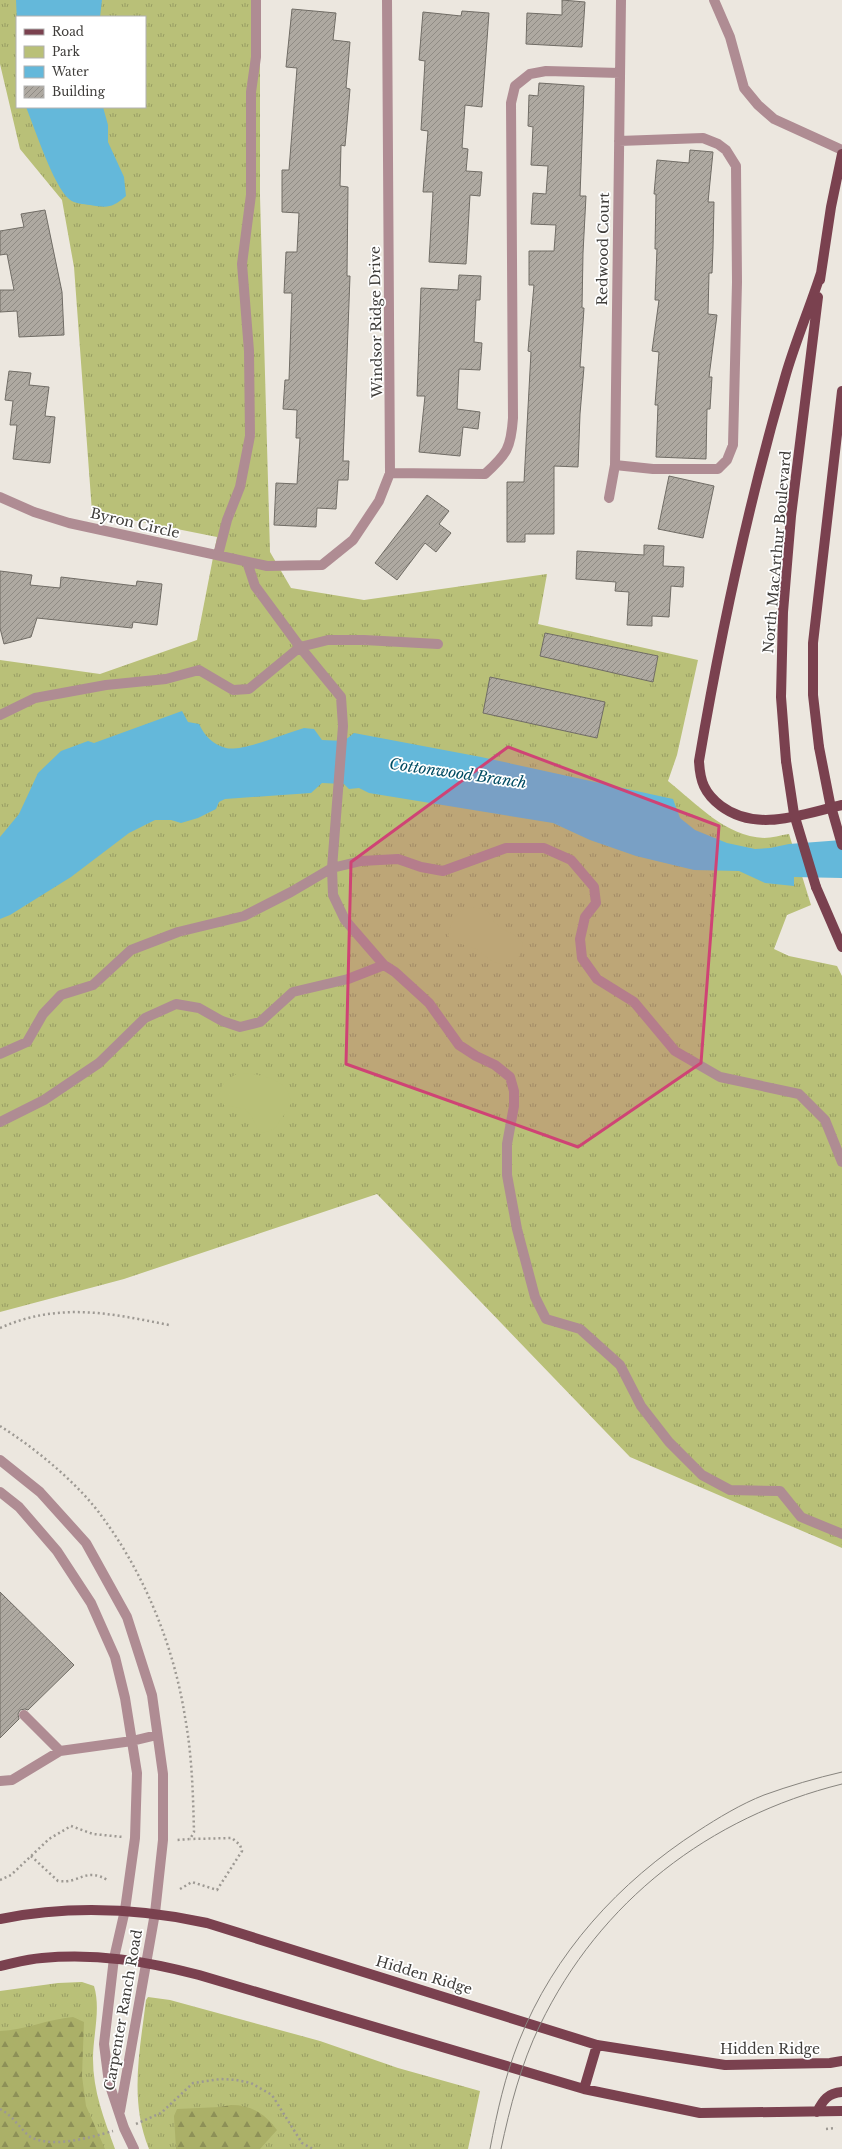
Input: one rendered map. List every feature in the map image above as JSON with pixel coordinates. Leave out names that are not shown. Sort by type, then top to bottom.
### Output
[{"type":"main road","name":"North MacArthur Boulevard","points":[[842,154],[831,207],[821,273],[791,516],[783,612],[781,697],[786,761],[794,814],[816,887],[842,946]]},
{"type":"main road","points":[[821,273],[786,372],[742,545],[720,641],[699,761],[700,777],[704,789],[712,799],[727,810],[744,818],[763,821],[782,820],[842,805]]},
{"type":"main road","points":[[842,391],[813,643],[812,695],[819,747],[830,803],[842,845]]},
{"type":"main road","name":"Hidden Ridge","points":[[0,1919],[37,1912],[81,1909],[125,1910],[154,1913],[207,1923],[597,2044],[725,2065],[830,2063],[842,2060]]},
{"type":"main road","points":[[0,1966],[40,1958],[87,1956],[147,1962],[199,1974],[584,2089],[700,2113],[842,2111]]},
{"type":"main road","points":[[584,2089],[597,2044]]},
{"type":"main road","points":[[816,2112],[824,2099],[833,2093],[842,2092]]},
{"type":"street","points":[[218,555],[227,520],[240,487],[250,436],[249,351],[242,264],[251,195],[251,92],[256,56],[256,0]]},
{"type":"street","name":"Windsor Ridge Drive","points":[[267,566],[322,565],[353,540],[379,502],[390,473],[387,0]]},
{"type":"street","name":"Redwood Court","points":[[609,498],[615,465],[621,0]]},
{"type":"street","points":[[714,0],[730,37],[744,88],[758,105],[774,119],[842,150]]},
{"type":"street","points":[[390,473],[485,474],[504,456],[512,436],[513,418],[511,103],[515,86],[530,74],[546,71],[620,73]]},
{"type":"street","points":[[615,465],[653,469],[718,469],[727,460],[734,445],[737,275],[736,166],[726,150],[718,144],[703,138],[619,141]]},
{"type":"street","name":"Byron Circle","points":[[0,497],[34,512],[69,523],[267,566]]},
{"type":"street","points":[[247,562],[255,586],[300,647],[342,697],[343,726],[332,868],[333,895],[345,920],[384,965],[395,972],[429,1003],[459,1045],[476,1056],[495,1065],[510,1077],[514,1091],[514,1106],[507,1144],[507,1175],[517,1229],[535,1297],[546,1319],[580,1329],[620,1365],[641,1406],[669,1442],[702,1475],[730,1490],[780,1491],[801,1516],[842,1534]]},
{"type":"street","points":[[0,715],[36,698],[106,685],[166,679],[199,670],[233,690],[249,689],[300,647],[328,640],[364,640],[438,644]]},
{"type":"street","points":[[0,1054],[27,1042],[43,1014],[61,996],[93,985],[132,950],[178,932],[244,916],[291,892],[332,868],[361,861],[398,859],[421,867],[443,871],[506,848],[544,848],[571,860],[594,887],[596,903],[586,917],[580,938],[582,958],[597,979],[634,1002],[675,1051],[681,1055],[720,1077],[798,1094],[825,1120],[842,1162]]},
{"type":"street","points":[[0,1122],[50,1096],[99,1063],[145,1018],[176,1004],[199,1008],[222,1021],[240,1027],[260,1022],[293,992],[348,979],[384,965]]},
{"type":"street","name":"Carpenter Ranch Road","points":[[0,1460],[40,1492],[86,1543],[127,1617],[152,1695],[163,1774],[163,1840],[147,1962],[120,2111]]},
{"type":"street","name":"Carpenter Ranch Road","points":[[0,1492],[19,1507],[57,1551],[91,1603],[115,1657],[126,1698],[137,1773],[135,1838],[125,1910],[114,1958],[104,2044],[109,2083],[120,2111],[124,2128],[134,2149]]},
{"type":"street","points":[[24,1715],[60,1751]]},
{"type":"street","points":[[0,1781],[12,1780],[60,1751],[157,1736]]},
{"type":"path","points":[[0,1328],[37,1315],[58,1312],[87,1312],[118,1315],[169,1325]]},
{"type":"path","points":[[180,1889],[192,1882],[217,1890],[242,1851],[240,1845],[232,1838],[190,1839]]},
{"type":"path","points":[[31,1856],[58,1881],[70,1882],[92,1874],[101,1876],[109,1881]]},
{"type":"path","points":[[0,2109],[7,2112],[35,2141],[44,2144],[64,2144],[124,2128],[161,2113],[193,2083],[221,2079],[236,2080],[251,2083],[272,2095],[302,2143],[313,2149]]},
{"type":"path","points":[[826,2129],[836,2128]]},
{"type":"highlighted area","points":[[508,747],[719,826],[701,1063],[578,1147],[346,1064],[351,862]]},
{"type":"green space","points":[[0,0],[260,0],[260,196],[270,552],[291,588],[364,600],[547,574],[538,624],[698,660],[677,755],[668,781],[712,817],[737,831],[750,836],[764,838],[789,834],[811,905],[787,915],[774,949],[789,956],[837,966],[842,976],[842,1548],[630,1457],[377,1194],[124,1279],[0,1312],[0,660],[100,674],[197,640],[217,537],[92,512],[74,267],[62,200],[20,149],[0,64]]},
{"type":"green space","points":[[471,907],[487,911],[497,925],[523,943],[522,949],[516,961],[508,964],[494,962],[476,949],[458,943],[448,936],[450,926],[455,917],[462,911]]},
{"type":"green space","points":[[239,1073],[255,1074],[273,1079],[287,1089],[290,1097],[290,1106],[288,1111],[273,1130],[259,1132],[252,1117],[245,1109],[224,1105],[221,1099],[220,1089],[222,1085],[230,1078]]},
{"type":"green space","points":[[82,1982],[94,1986],[96,1995],[97,2013],[93,2050],[93,2071],[100,2105],[115,2149],[0,2149],[0,1991],[58,1983]]},
{"type":"green space","points":[[148,1997],[170,2000],[320,2041],[398,2068],[480,2091],[468,2149],[149,2149],[139,2112],[138,2094],[139,2056],[146,2000]]},
{"type":"green space","points":[[73,2017],[84,2022],[82,2076],[86,2106],[105,2149],[0,2149],[0,2031],[18,2029]]},
{"type":"green space","points":[[239,2105],[252,2109],[268,2119],[277,2130],[260,2149],[176,2149],[174,2116],[177,2109]]},
{"type":"water","points":[[16,0],[102,0],[100,16],[17,16]]},
{"type":"water","points":[[26,108],[103,108],[108,125],[108,142],[124,177],[126,196],[117,203],[106,207],[79,204],[69,199],[57,182],[39,142]]},
{"type":"water","name":"Cottonwood Branch","points":[[182,711],[188,722],[199,724],[210,739],[217,745],[226,748],[253,745],[304,728],[314,729],[322,740],[344,741],[354,733],[481,757],[673,799],[680,818],[695,830],[727,843],[755,849],[789,844],[842,840],[842,878],[794,877],[794,886],[765,883],[739,871],[694,870],[636,856],[590,840],[553,823],[369,793],[359,788],[349,789],[344,784],[322,783],[311,793],[225,799],[219,802],[216,809],[198,818],[181,823],[171,820],[155,820],[129,833],[71,877],[10,915],[0,919],[0,837],[19,814],[38,773],[61,751],[88,741],[94,743]]},
{"type":"building","points":[[562,0],[585,2],[582,47],[526,44],[527,13],[562,15]]},
{"type":"building","points":[[292,9],[336,13],[333,40],[350,42],[346,88],[350,89],[345,146],[341,145],[340,186],[348,187],[347,276],[350,276],[343,461],[349,461],[348,480],[338,480],[336,509],[317,508],[316,527],[274,525],[276,483],[297,484],[300,438],[296,438],[297,410],[283,409],[285,380],[289,380],[292,293],[284,293],[286,252],[297,252],[299,213],[282,212],[282,170],[289,170],[297,68],[286,67]]},
{"type":"building","points":[[462,11],[489,13],[482,107],[465,105],[462,148],[468,149],[466,171],[482,172],[480,196],[470,195],[466,264],[429,262],[433,192],[423,192],[428,131],[421,130],[425,61],[419,60],[423,12],[461,16]]},
{"type":"building","points":[[539,83],[584,86],[580,196],[586,196],[582,308],[584,308],[580,367],[584,367],[578,467],[554,466],[554,534],[525,534],[525,542],[507,542],[507,482],[524,482],[531,352],[528,351],[534,285],[529,285],[529,251],[554,251],[556,225],[531,224],[533,193],[546,194],[548,166],[531,165],[533,127],[528,126],[529,95],[538,96]]},
{"type":"building","points":[[690,150],[713,152],[708,202],[714,202],[712,273],[709,273],[708,314],[717,315],[709,377],[712,377],[710,409],[707,409],[706,459],[656,457],[658,405],[655,405],[659,352],[652,351],[659,300],[655,300],[657,249],[655,249],[656,194],[654,194],[657,160],[689,163]]},
{"type":"building","points":[[45,210],[62,292],[64,335],[19,337],[17,311],[0,312],[0,290],[14,290],[7,254],[0,255],[0,231],[24,227],[21,214]]},
{"type":"building","points":[[459,275],[481,276],[480,300],[476,300],[474,342],[482,343],[480,370],[459,369],[457,409],[480,412],[478,429],[463,427],[460,456],[419,452],[425,396],[417,396],[421,288],[458,290]]},
{"type":"building","points":[[9,371],[31,373],[29,385],[49,387],[45,416],[55,417],[50,463],[13,459],[17,425],[10,425],[13,401],[5,400]]},
{"type":"building","points":[[669,476],[714,486],[703,538],[658,529]]},
{"type":"building","points":[[427,495],[449,511],[439,524],[451,533],[436,552],[425,543],[397,580],[375,563]]},
{"type":"building","points":[[644,545],[664,546],[663,566],[684,567],[683,587],[671,586],[669,617],[652,616],[652,626],[627,625],[629,592],[615,591],[616,582],[576,579],[577,551],[644,555]]},
{"type":"building","points":[[0,571],[32,575],[30,585],[60,588],[61,577],[136,586],[137,581],[162,584],[157,625],[133,622],[132,628],[37,618],[31,637],[4,644],[0,628]]},
{"type":"building","points":[[545,633],[658,656],[653,682],[540,656]]},
{"type":"building","points":[[490,677],[605,702],[597,738],[483,713]]},
{"type":"building","points":[[0,1592],[74,1665],[28,1710],[20,1710],[18,1714],[19,1719],[0,1738]]},
{"type":"tram line","points":[[490,2149],[502,2094],[519,2041],[551,1978],[570,1949],[592,1922],[642,1873],[669,1851],[722,1816],[764,1795],[803,1782],[842,1772]]},
{"type":"tram line","points":[[501,2149],[517,2086],[527,2055],[540,2025],[565,1980],[594,1940],[627,1903],[664,1870],[704,1842],[747,1818],[793,1799],[842,1784]]}]
